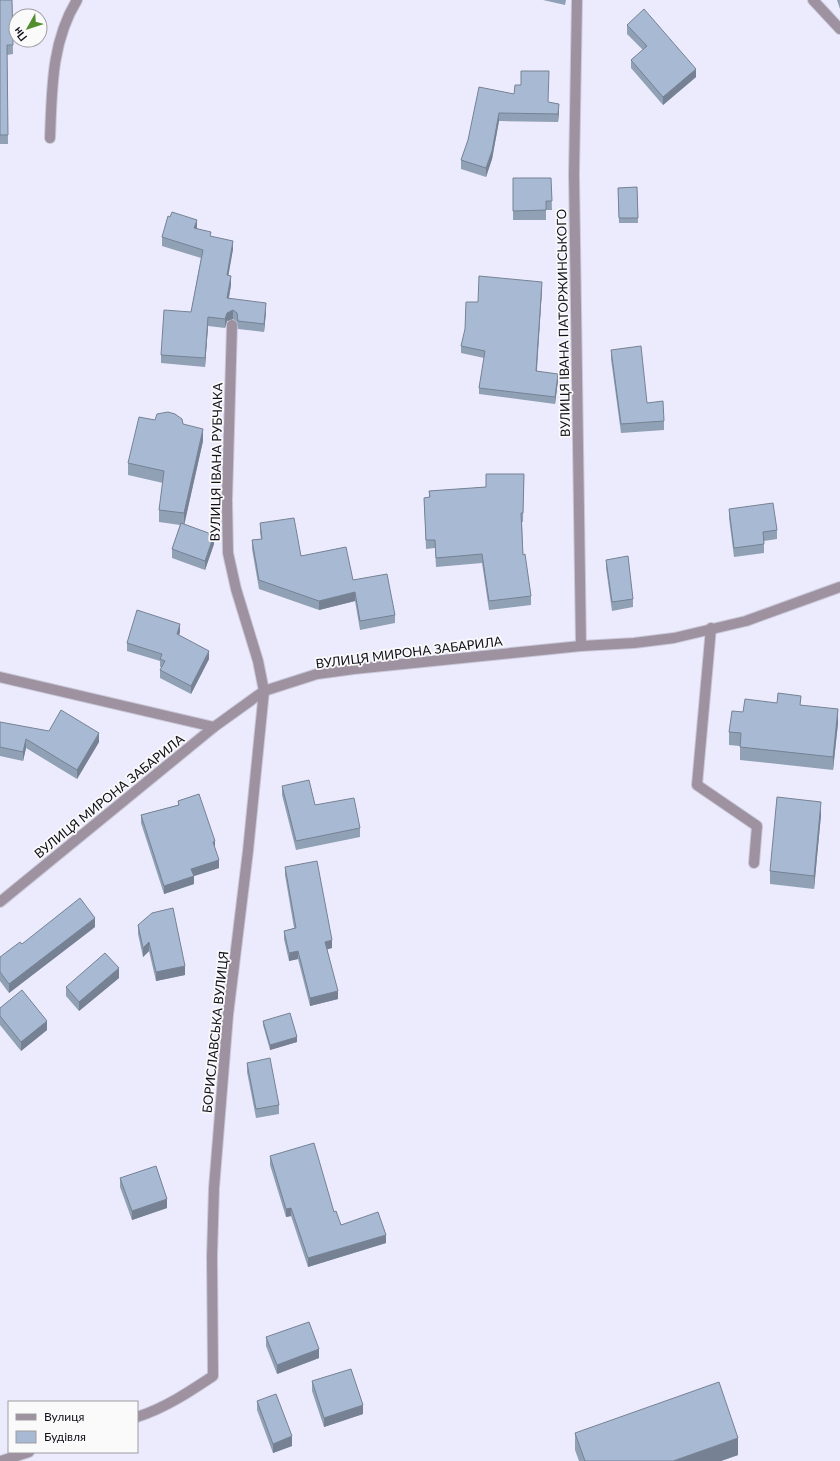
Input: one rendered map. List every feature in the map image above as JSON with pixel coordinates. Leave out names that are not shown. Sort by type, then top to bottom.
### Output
[{"type":"street","points":[[50,138],[53,76],[59,42],[69,12],[76,0]]},
{"type":"street","name":"ВУЛИЦЯ ІВАНА ПАТОРЖИНСЬКОГО","points":[[577,0],[574,174],[581,646]]},
{"type":"street","points":[[813,0],[840,29]]},
{"type":"street","name":"ВУЛИЦЯ ІВАНА РУБЧАКА","points":[[232,325],[227,500],[228,553],[236,590],[258,661],[264,691]]},
{"type":"street","name":"ВУЛИЦЯ МИРОНА ЗАБАРИЛА","points":[[0,902],[214,727],[264,691],[317,674],[332,672],[581,646],[634,643],[674,638],[711,628],[746,621],[840,587]]},
{"type":"street","points":[[711,628],[697,785],[757,826],[754,863]]},
{"type":"street","points":[[0,678],[214,727]]},
{"type":"street","name":"БОРИСЛАВСЬКА ВУЛИЦЯ","points":[[138,1417],[150,1413],[182,1396],[213,1376],[212,1256],[214,1188],[228,1015],[248,851],[264,691]]},
{"type":"street","points":[[2,1461],[26,1453]]},
{"type":"building","points":[[0,0],[12,0],[12,8],[8,8],[8,135],[0,135]]},
{"type":"building","points":[[644,9],[696,69],[663,97],[631,60],[647,46],[627,25]]},
{"type":"building","points":[[521,71],[549,71],[548,102],[559,104],[558,114],[499,113],[492,151],[486,168],[461,160],[468,140],[479,87],[514,94],[515,85],[521,85]]},
{"type":"building","points":[[513,178],[551,178],[552,201],[546,201],[546,210],[513,211]]},
{"type":"building","points":[[637,187],[638,218],[619,218],[618,188]]},
{"type":"building","points":[[172,212],[197,220],[194,228],[211,232],[210,236],[233,241],[227,275],[231,276],[227,298],[266,303],[264,324],[238,321],[237,313],[233,310],[227,313],[225,319],[208,317],[205,358],[161,355],[164,310],[191,312],[203,250],[162,237],[168,216],[170,217]]},
{"type":"building","points":[[479,276],[542,282],[536,371],[558,374],[555,397],[479,388],[485,351],[461,346],[465,329],[466,302],[478,302]]},
{"type":"building","points":[[641,346],[647,403],[663,401],[664,421],[621,424],[611,350]]},
{"type":"building","points":[[168,412],[175,414],[182,419],[183,424],[203,429],[184,513],[159,510],[164,471],[128,463],[139,417],[155,420],[157,414]]},
{"type":"building","points":[[486,474],[524,474],[523,513],[521,513],[523,555],[525,554],[531,596],[489,601],[482,554],[436,558],[435,540],[426,540],[424,498],[430,497],[429,491],[486,487]]},
{"type":"building","points":[[773,503],[777,530],[763,532],[764,544],[734,548],[729,509]]},
{"type":"building","points":[[294,518],[301,556],[346,547],[353,580],[387,574],[395,615],[360,621],[355,592],[319,601],[259,580],[252,540],[262,539],[260,523]]},
{"type":"building","points":[[181,523],[214,535],[205,561],[172,549]]},
{"type":"building","points":[[628,556],[633,599],[612,602],[606,560]]},
{"type":"building","points":[[137,610],[180,624],[177,634],[209,651],[191,686],[160,670],[165,661],[160,659],[162,654],[127,643]]},
{"type":"building","points":[[778,693],[801,696],[800,705],[838,709],[833,757],[740,747],[741,733],[729,732],[732,711],[743,712],[745,699],[777,703]]},
{"type":"building","points":[[61,710],[99,733],[77,770],[26,739],[23,752],[0,747],[0,722],[49,731]]},
{"type":"building","points":[[309,780],[315,805],[354,798],[360,828],[296,841],[282,786]]},
{"type":"building","points":[[199,794],[215,841],[213,842],[219,860],[191,869],[194,876],[164,886],[141,815],[179,805],[178,801]]},
{"type":"building","points":[[777,797],[821,802],[814,876],[770,871]]},
{"type":"building","points":[[317,861],[332,940],[325,942],[338,991],[310,998],[298,951],[289,953],[284,931],[296,928],[285,867]]},
{"type":"building","points":[[80,898],[95,918],[9,984],[0,972],[0,957],[20,942],[22,944]]},
{"type":"building","points":[[173,908],[185,966],[156,972],[149,942],[143,948],[138,925],[152,913]]},
{"type":"building","points":[[105,953],[119,968],[79,1002],[66,987]]},
{"type":"building","points":[[22,990],[47,1021],[21,1042],[0,1016],[0,1008]]},
{"type":"building","points":[[290,1013],[297,1037],[270,1045],[263,1021]]},
{"type":"building","points":[[270,1058],[279,1105],[256,1109],[247,1063]]},
{"type":"building","points":[[314,1143],[334,1212],[336,1211],[341,1225],[378,1212],[386,1235],[308,1258],[291,1208],[286,1209],[270,1156]]},
{"type":"building","points":[[156,1166],[167,1199],[132,1211],[120,1178]]},
{"type":"building","points":[[309,1322],[319,1349],[277,1365],[266,1337]]},
{"type":"building","points":[[351,1369],[363,1405],[324,1418],[312,1381]]},
{"type":"building","points":[[719,1382],[738,1438],[673,1461],[585,1461],[575,1433]]},
{"type":"building","points":[[276,1394],[292,1436],[273,1444],[257,1401]]}]
